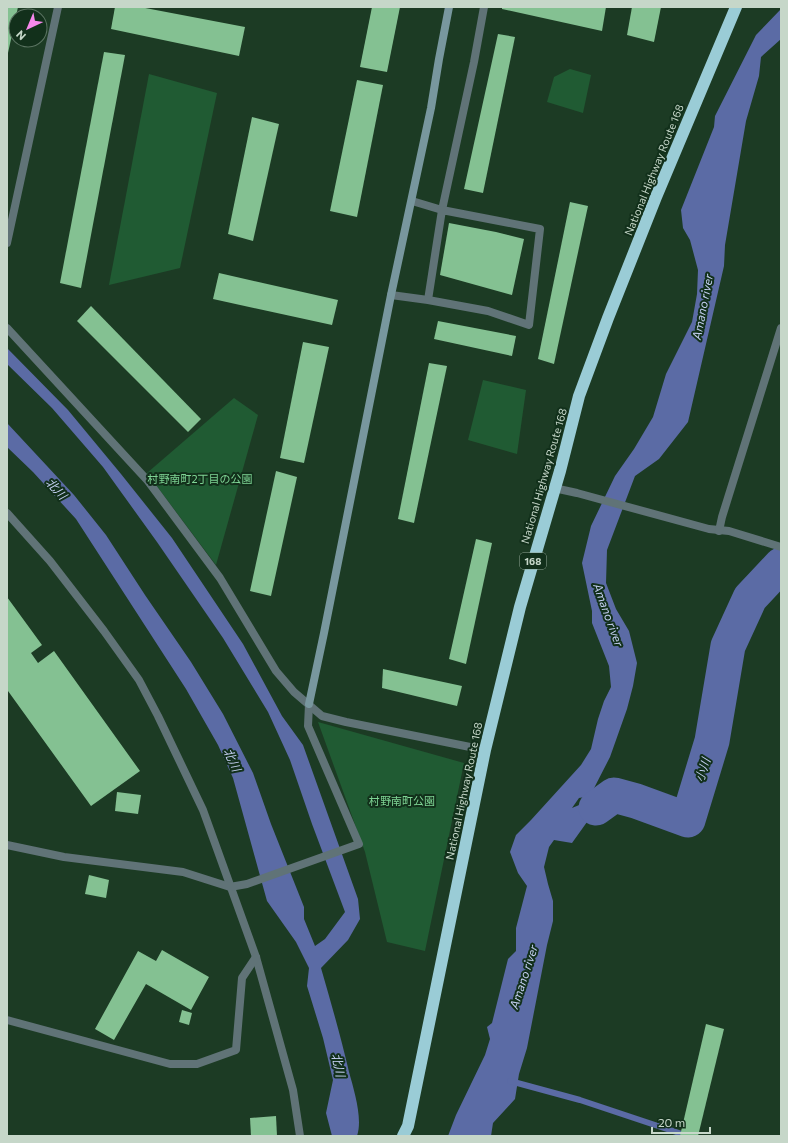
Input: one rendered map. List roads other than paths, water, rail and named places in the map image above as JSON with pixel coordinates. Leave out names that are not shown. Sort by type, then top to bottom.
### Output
[{"type":"highway","name":"National Highway Route 168","points":[[403,1136],[408,1126],[484,750],[520,607],[579,396],[656,197],[736,7]]},
{"type":"street","points":[[7,243],[58,7]]},
{"type":"street","points":[[7,845],[64,857],[183,872],[230,887],[247,884],[359,844],[308,726],[309,704],[391,295],[431,108],[449,7]]},
{"type":"street","points":[[428,300],[442,210],[474,62],[484,7]]},
{"type":"street","points":[[391,295],[488,311],[529,325],[540,229],[442,210],[412,200]]},
{"type":"street","points":[[7,328],[148,481],[220,578],[276,671],[294,692],[322,716],[484,750]]},
{"type":"street","points":[[719,531],[722,517],[781,328]]},
{"type":"street","points":[[554,488],[709,529],[729,531],[781,547]]},
{"type":"street","points":[[7,512],[50,561],[104,631],[139,680],[203,810],[256,958],[293,1090],[300,1136]]},
{"type":"street","points":[[7,1020],[170,1064],[197,1064],[236,1050],[242,978],[256,958]]},
{"type":"water","name":"Amano river","points":[[781,9],[781,39],[761,57],[759,76],[746,121],[725,245],[724,266],[688,422],[659,459],[635,476],[607,550],[606,583],[616,609],[629,631],[637,663],[627,709],[610,757],[590,796],[579,798],[572,808],[584,803],[610,787],[640,797],[638,808],[616,801],[592,815],[572,843],[554,840],[549,847],[544,867],[553,901],[553,921],[527,1048],[519,1074],[515,1099],[493,1123],[491,1136],[448,1136],[456,1115],[485,1055],[490,1039],[487,1027],[492,1023],[508,959],[516,951],[516,928],[527,886],[518,873],[510,852],[516,835],[581,765],[591,749],[598,719],[604,701],[611,687],[609,666],[592,623],[592,611],[582,563],[591,526],[615,476],[634,449],[653,417],[666,374],[692,322],[697,294],[698,270],[690,240],[683,228],[681,210],[714,127],[715,116],[756,35]]},
{"type":"water","name":"北川","points":[[7,348],[68,410],[172,538],[243,644],[282,716],[303,745],[358,899],[360,919],[348,940],[321,968],[355,1096],[359,1121],[357,1136],[332,1136],[326,1113],[333,1080],[323,1038],[307,986],[309,968],[296,942],[267,901],[233,778],[218,745],[186,689],[76,519],[33,472],[7,447],[7,423],[74,495],[106,535],[191,662],[223,714],[253,773],[271,824],[304,907],[304,919],[315,946],[325,939],[345,912],[290,760],[268,712],[223,638],[103,467],[52,408],[7,364]]},
{"type":"waterway","name":"小川","points":[[596,808],[614,795],[636,801],[688,820],[712,741],[728,646],[750,598],[781,565]]},
{"type":"waterway","points":[[510,1081],[580,1100],[688,1136]]},
{"type":"park label","name":"村野南町2丁目の公園","points":[[200,479]]},
{"type":"park label","name":"村野南町公園","points":[[402,801]]}]
